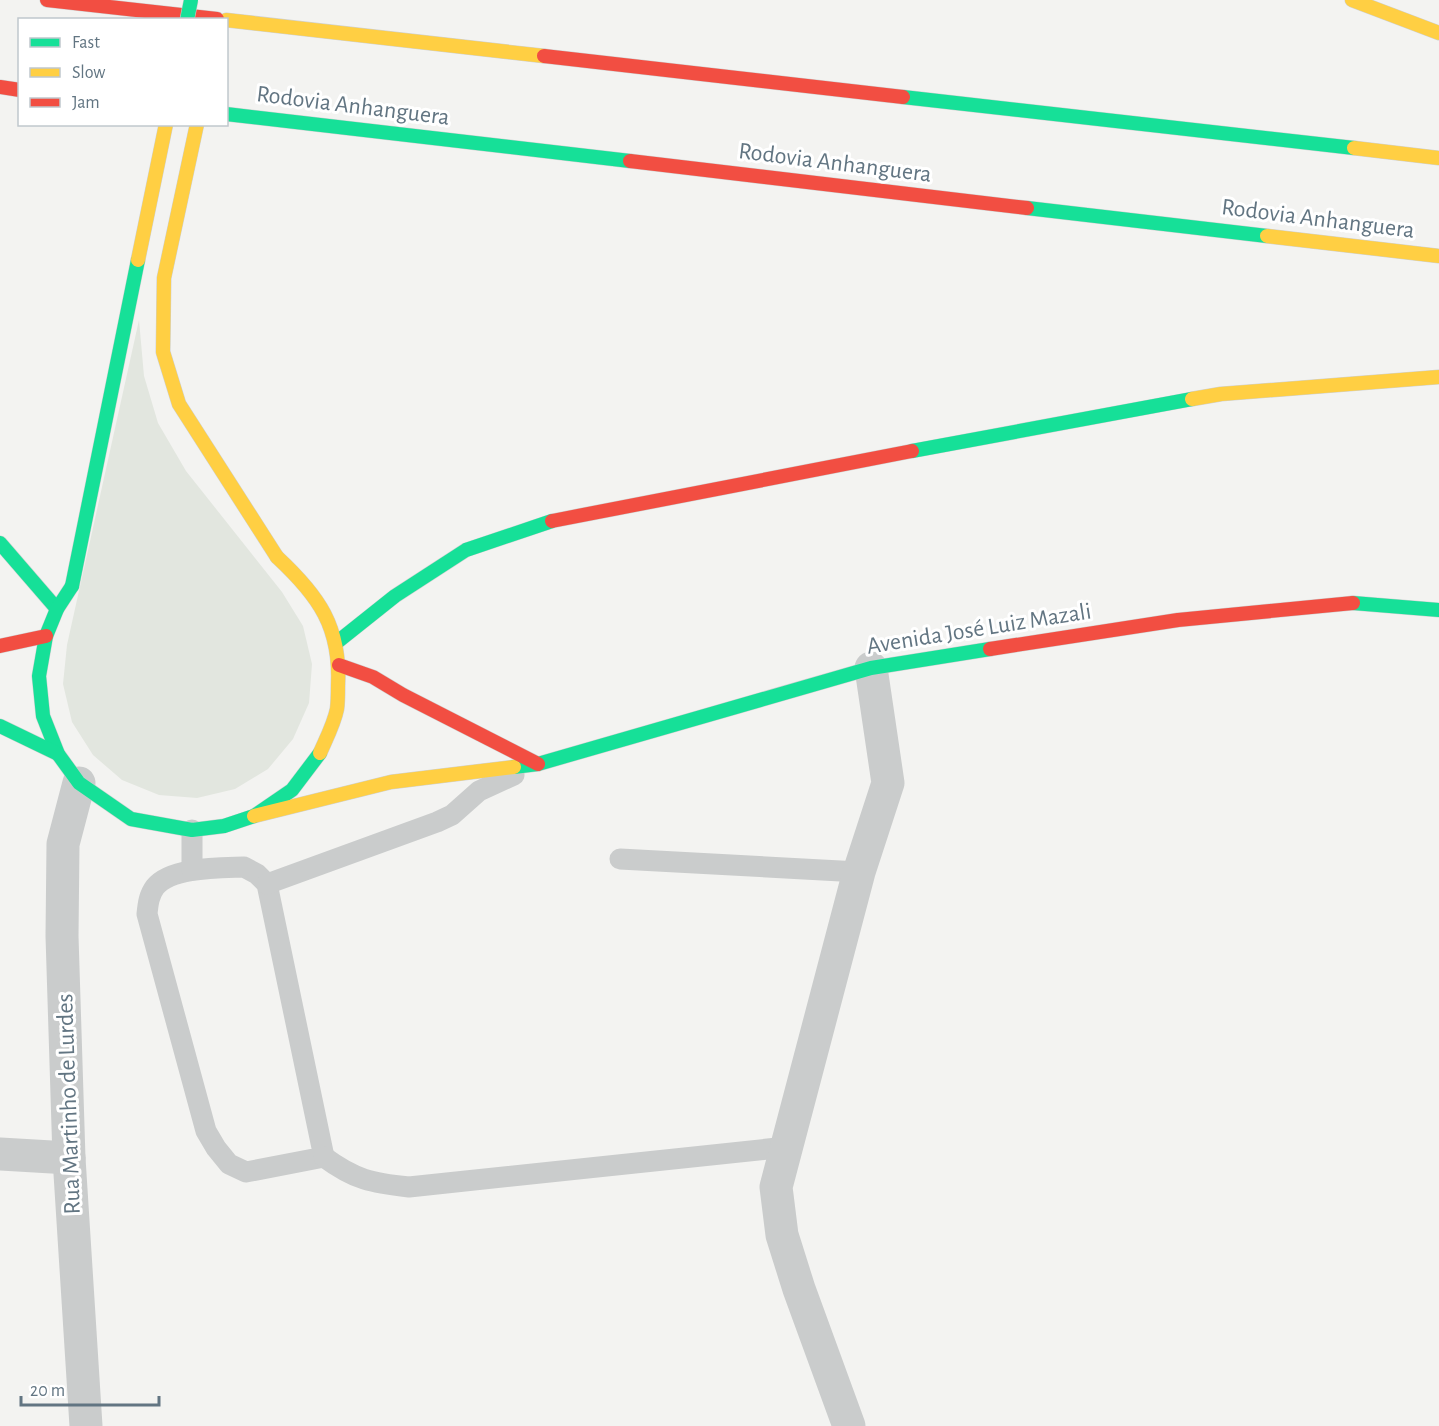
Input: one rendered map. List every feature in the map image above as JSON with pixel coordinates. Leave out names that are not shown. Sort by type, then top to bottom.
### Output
[{"type":"main road","points":[[47,0],[222,17],[1439,158]]},
{"type":"main road","points":[[187,18],[191,0]]},
{"type":"main road","points":[[1352,0],[1439,33]]},
{"type":"main road","points":[[0,87],[18,90]]},
{"type":"main road","name":"Rodovia Anhanguera","points":[[228,114],[1439,256]]},
{"type":"main road","points":[[166,126],[72,586],[57,609],[46,636],[39,676],[43,716],[58,754],[79,783],[130,819],[192,830],[224,826],[254,816],[292,790],[320,754],[336,710],[339,665],[336,643],[323,610],[303,581],[277,557],[179,404],[163,352],[164,278],[198,126]]},
{"type":"main road","points":[[336,643],[395,596],[466,550],[546,522],[1221,394],[1439,377]]},
{"type":"main road","points":[[0,543],[57,609]]},
{"type":"main road","name":"Avenida José Luiz Mazali","points":[[254,816],[391,782],[538,764],[871,668],[1178,620],[1352,603],[1439,610]]},
{"type":"main road","points":[[0,646],[46,636]]},
{"type":"main road","points":[[339,665],[373,677],[403,695],[538,764]]},
{"type":"main road","points":[[0,726],[58,754]]},
{"type":"street","points":[[849,1426],[799,1289],[782,1235],[776,1187],[859,872],[888,783],[871,668]]},
{"type":"street","name":"Rua Martinho de Lurdes","points":[[79,783],[63,844],[62,936],[69,1158],[86,1426]]},
{"type":"street","points":[[0,1154],[69,1158]]},
{"type":"lane","points":[[267,884],[437,822],[465,806],[479,791],[538,764]]},
{"type":"lane","points":[[192,830],[192,870]]},
{"type":"lane","points":[[621,859],[859,872]]},
{"type":"lane","points":[[324,1157],[246,1172],[229,1164],[206,1131],[147,914],[151,894],[155,886],[163,879],[192,870],[244,867],[257,874],[267,884],[324,1157],[343,1171],[375,1184],[409,1187],[786,1147]]},
{"type":"shaded area","points":[[139,320],[144,376],[158,423],[186,471],[282,592],[303,626],[312,664],[309,703],[293,739],[268,769],[235,789],[197,798],[159,795],[122,780],[93,755],[72,722],[63,684],[67,645]]},
{"type":"traffic: fast","points":[[187,18],[191,0]]},
{"type":"traffic: fast","points":[[903,97],[1354,148]]},
{"type":"traffic: fast","points":[[228,114],[630,161]]},
{"type":"traffic: fast","points":[[1027,208],[1267,236]]},
{"type":"traffic: fast","points":[[72,586],[138,260]]},
{"type":"traffic: fast","points":[[912,451],[1192,399]]},
{"type":"traffic: fast","points":[[336,643],[395,596],[466,550],[552,521]]},
{"type":"traffic: fast","points":[[0,543],[57,609]]},
{"type":"traffic: fast","points":[[72,586],[57,609],[46,636],[39,676],[43,716],[58,754],[79,783],[131,819],[192,830],[224,826],[254,816],[292,790],[320,753]]},
{"type":"traffic: fast","points":[[1353,603],[1439,610]]},
{"type":"traffic: fast","points":[[514,767],[538,764],[871,668],[990,649]]},
{"type":"traffic: fast","points":[[0,726],[58,754]]},
{"type":"traffic: slow","points":[[1352,0],[1439,33]]},
{"type":"traffic: slow","points":[[228,20],[544,56]]},
{"type":"traffic: slow","points":[[138,260],[166,126]]},
{"type":"traffic: slow","points":[[197,126],[164,278],[163,352],[179,404],[277,557]]},
{"type":"traffic: slow","points":[[1354,148],[1439,158]]},
{"type":"traffic: slow","points":[[1267,236],[1439,256]]},
{"type":"traffic: slow","points":[[1192,399],[1221,394],[1439,377]]},
{"type":"traffic: slow","points":[[277,557],[316,599],[336,646],[337,709],[320,753]]},
{"type":"traffic: slow","points":[[254,816],[391,782],[514,767]]},
{"type":"traffic: jam","points":[[47,0],[208,18]]},
{"type":"traffic: jam","points":[[544,56],[903,97]]},
{"type":"traffic: jam","points":[[0,87],[18,90]]},
{"type":"traffic: jam","points":[[630,161],[1027,208]]},
{"type":"traffic: jam","points":[[552,521],[912,451]]},
{"type":"traffic: jam","points":[[990,649],[1178,620],[1353,603]]},
{"type":"traffic: jam","points":[[0,646],[46,636]]},
{"type":"traffic: jam","points":[[339,665],[373,677],[403,695],[538,764]]}]
